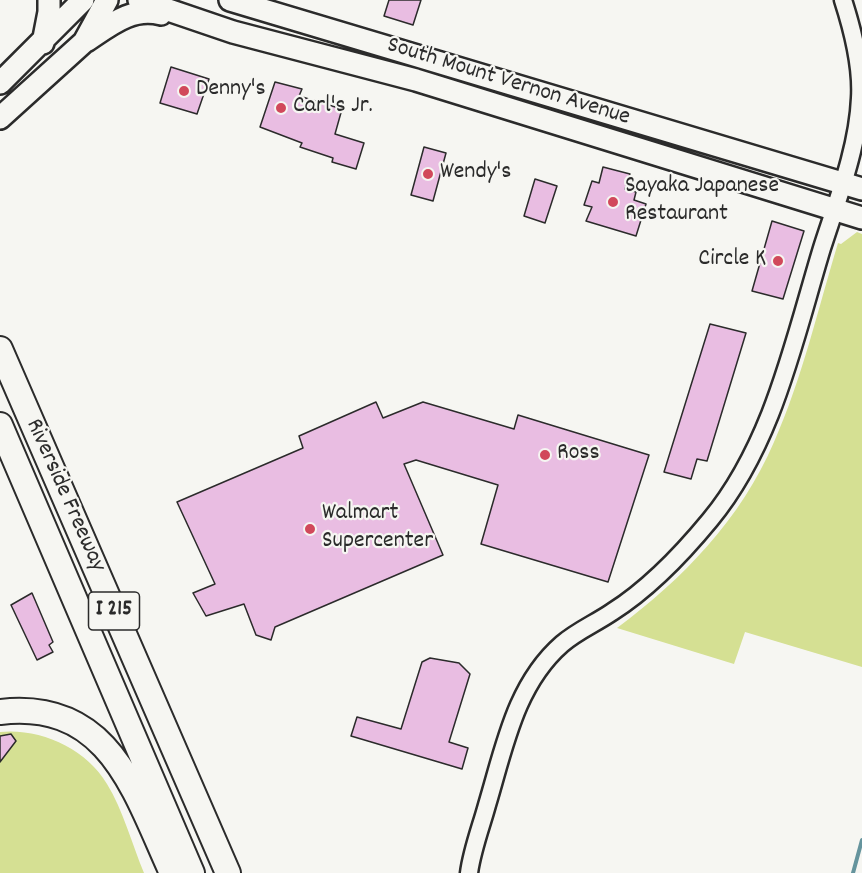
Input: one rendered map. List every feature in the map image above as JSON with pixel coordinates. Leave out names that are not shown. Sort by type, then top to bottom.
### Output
[{"type":"highway","name":"Riverside Freeway","points":[[0,349],[228,873]]},
{"type":"highway","name":"Riverside Freeway","points":[[0,425],[192,873]]},
{"type":"highway","points":[[0,712],[41,712],[66,720],[88,731],[111,751],[127,776],[172,873]]},
{"type":"main road","points":[[43,43],[49,0]]},
{"type":"main road","points":[[0,83],[43,43],[82,0]]},
{"type":"main road","points":[[84,42],[107,0]]},
{"type":"main road","name":"South Mount Vernon Avenue","points":[[139,0],[188,18],[416,80],[862,218]]},
{"type":"main road","name":"South Mount Vernon Avenue","points":[[234,1],[852,186]]},
{"type":"main road","points":[[0,118],[84,42],[123,17],[139,11],[188,18]]},
{"type":"street","points":[[469,873],[511,725],[525,692],[543,663],[575,634],[614,612],[682,554],[713,517],[741,475],[771,409],[834,209],[852,186],[860,100],[850,24],[843,0]]},
{"type":"green space","points":[[857,232],[862,234],[862,667],[745,632],[734,664],[617,628],[687,568],[708,546],[745,497],[774,442],[793,394],[838,243],[841,244]]},
{"type":"green space","points":[[0,732],[31,733],[46,737],[61,743],[87,760],[98,771],[113,794],[144,873],[0,873]]},
{"type":"building","points":[[389,0],[421,0],[413,25],[384,16]]},
{"type":"building","name":"Denny's","points":[[171,67],[209,79],[197,114],[160,103]]},
{"type":"building","points":[[275,82],[302,89],[299,96],[342,109],[335,134],[364,143],[356,169],[332,162],[333,158],[300,147],[302,143],[260,127]]},
{"type":"building","name":"Wendy's","points":[[424,147],[446,153],[433,201],[411,195]]},
{"type":"building","name":"Sayaka Japanese Restaurant","points":[[603,167],[630,174],[625,189],[636,192],[634,200],[646,204],[636,236],[586,221],[592,207],[584,205],[592,181],[599,183]]},
{"type":"building","points":[[535,179],[557,186],[545,223],[524,216]]},
{"type":"building","name":"Circle K","points":[[772,221],[804,231],[783,299],[752,291]]},
{"type":"building","points":[[710,324],[746,333],[707,461],[697,459],[691,479],[664,472]]},
{"type":"building","points":[[376,402],[383,418],[423,402],[514,429],[518,415],[649,455],[608,582],[481,544],[498,485],[416,460],[404,464],[443,555],[275,627],[271,640],[256,635],[244,604],[206,616],[193,593],[215,584],[177,502],[303,448],[299,436]]},
{"type":"building","points":[[32,593],[53,642],[49,645],[53,652],[37,660],[11,605]]},
{"type":"building","points":[[430,658],[459,663],[470,674],[449,742],[468,748],[462,769],[351,736],[357,717],[401,729],[422,662]]},
{"type":"building","points":[[11,734],[16,741],[0,762],[0,736]]},
{"type":"waterway","points":[[853,873],[862,840]]},
{"type":"place","name":"Denny's","points":[[184,91]]},
{"type":"place","name":"Carl's Jr.","points":[[281,108]]},
{"type":"place","name":"Wendy's","points":[[428,174]]},
{"type":"place","name":"Sayaka Japanese Restaurant","points":[[613,202]]},
{"type":"place","name":"Circle K","points":[[778,261]]},
{"type":"place","name":"Ross","points":[[545,455]]},
{"type":"place","name":"Walmart Supercenter","points":[[310,529]]}]
